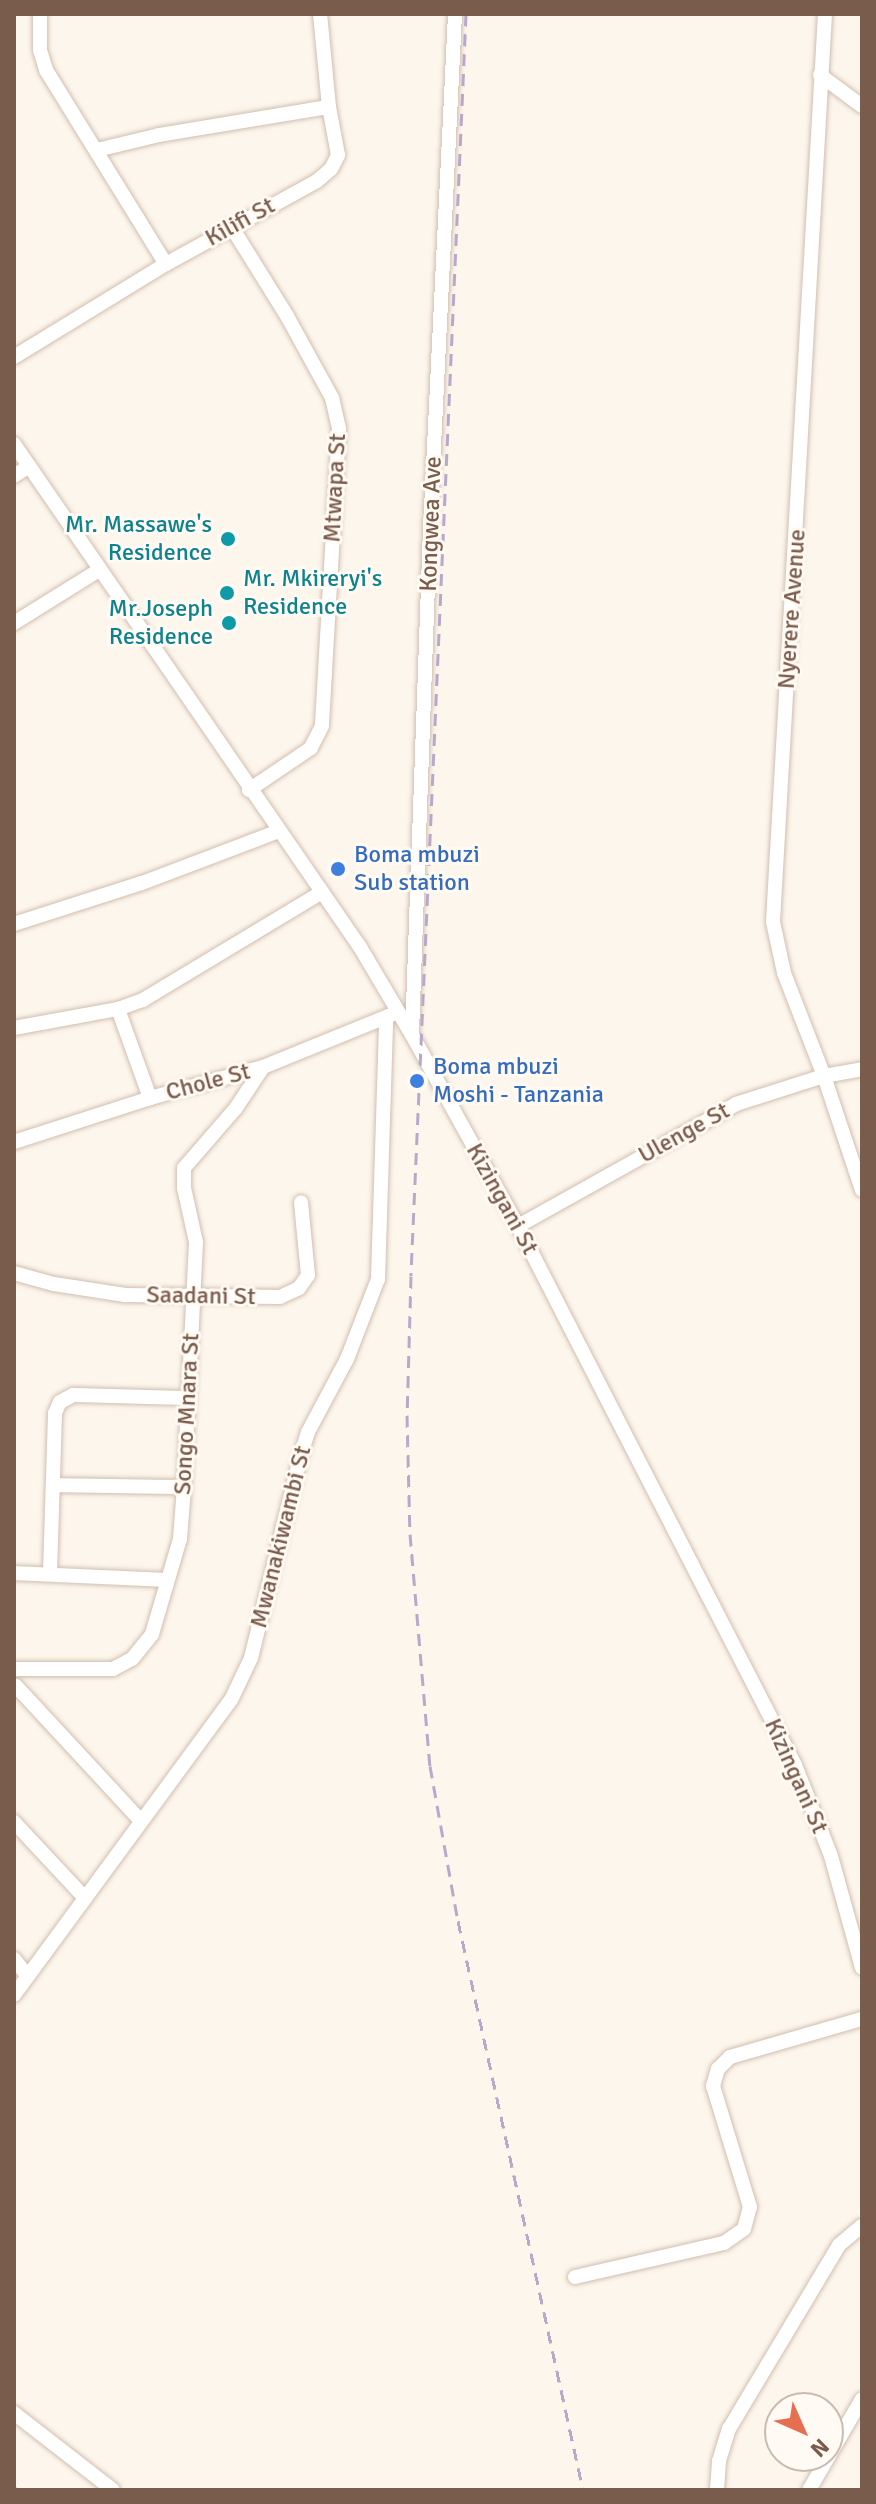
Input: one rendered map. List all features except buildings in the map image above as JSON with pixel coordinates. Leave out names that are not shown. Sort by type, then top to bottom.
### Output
[{"type":"street","points":[[40,14],[40,50],[46,70],[166,264]]},
{"type":"street","name":"Kilifi St","points":[[14,357],[231,226],[317,181],[331,169],[338,155],[329,107],[320,14]]},
{"type":"street","name":"Kongwea Ave","points":[[412,1035],[430,529],[455,14]]},
{"type":"street","name":"Nyerere Avenue","points":[[825,14],[773,922],[784,973],[824,1076],[862,1190]]},
{"type":"street","points":[[820,75],[862,106]]},
{"type":"street","points":[[97,150],[159,135],[329,107]]},
{"type":"street","name":"Mtwapa St","points":[[231,226],[287,316],[332,398],[339,429],[322,726],[311,748],[249,790]]},
{"type":"street","name":"Kizingani St","points":[[14,444],[322,892],[392,1014],[412,1035],[518,1226],[795,1765],[831,1856],[862,1968]]},
{"type":"street","points":[[14,476],[28,467]]},
{"type":"street","points":[[14,623],[99,570]]},
{"type":"street","points":[[14,924],[142,883],[279,831]]},
{"type":"street","points":[[14,1028],[118,1009],[166,989],[322,892]]},
{"type":"street","points":[[118,1009],[150,1098]]},
{"type":"street","name":"Chole St","points":[[14,1142],[150,1098],[263,1067],[392,1014]]},
{"type":"street","name":"Mwanakiwambi St","points":[[14,1995],[242,1681],[251,1658],[308,1432],[347,1359],[378,1279],[392,1014]]},
{"type":"street","name":"Songo Mnara St","points":[[14,1669],[113,1669],[123,1665],[152,1634],[180,1539],[184,1487],[196,1242],[184,1188],[184,1168],[236,1108],[263,1067]]},
{"type":"street","name":"Ulenge St","points":[[518,1226],[736,1104],[824,1076],[862,1069]]},
{"type":"street","name":"Saadani St","points":[[14,1273],[44,1282],[125,1295],[280,1297],[299,1288],[308,1275],[301,1202]]},
{"type":"street","points":[[50,1573],[55,1413],[60,1402],[73,1395],[187,1398]]},
{"type":"street","points":[[54,1485],[184,1487]]},
{"type":"street","points":[[14,1573],[166,1580]]},
{"type":"street","points":[[36,1669],[15,1687],[141,1821]]},
{"type":"street","points":[[14,1822],[84,1897]]},
{"type":"street","points":[[14,1959],[27,1975]]},
{"type":"street","points":[[575,2277],[724,2243],[744,2229],[750,2207],[713,2086],[718,2069],[730,2057],[862,2019]]},
{"type":"street","points":[[717,2490],[719,2461],[729,2429],[839,2245],[862,2226]]},
{"type":"street","points":[[809,2490],[862,2399]]},
{"type":"street","points":[[14,2413],[113,2490]]},
{"type":"railway","points":[[466,14],[411,1276],[407,1415],[410,1534],[430,1766],[458,1921],[583,2490]]},
{"type":"railway","points":[[14,2487],[18,2490]]},
{"type":"place","name":"Mr. Massawe's Residence","points":[[228,539]]},
{"type":"place","name":"Mr. Mkireryi's Residence","points":[[227,593]]},
{"type":"place","name":"Mr.Joseph Residence","points":[[229,623]]},
{"type":"place","name":"Boma mbuzi Sub station","points":[[338,869]]},
{"type":"place","name":"Boma mbuzi Moshi - Tanzania","points":[[417,1081]]}]
